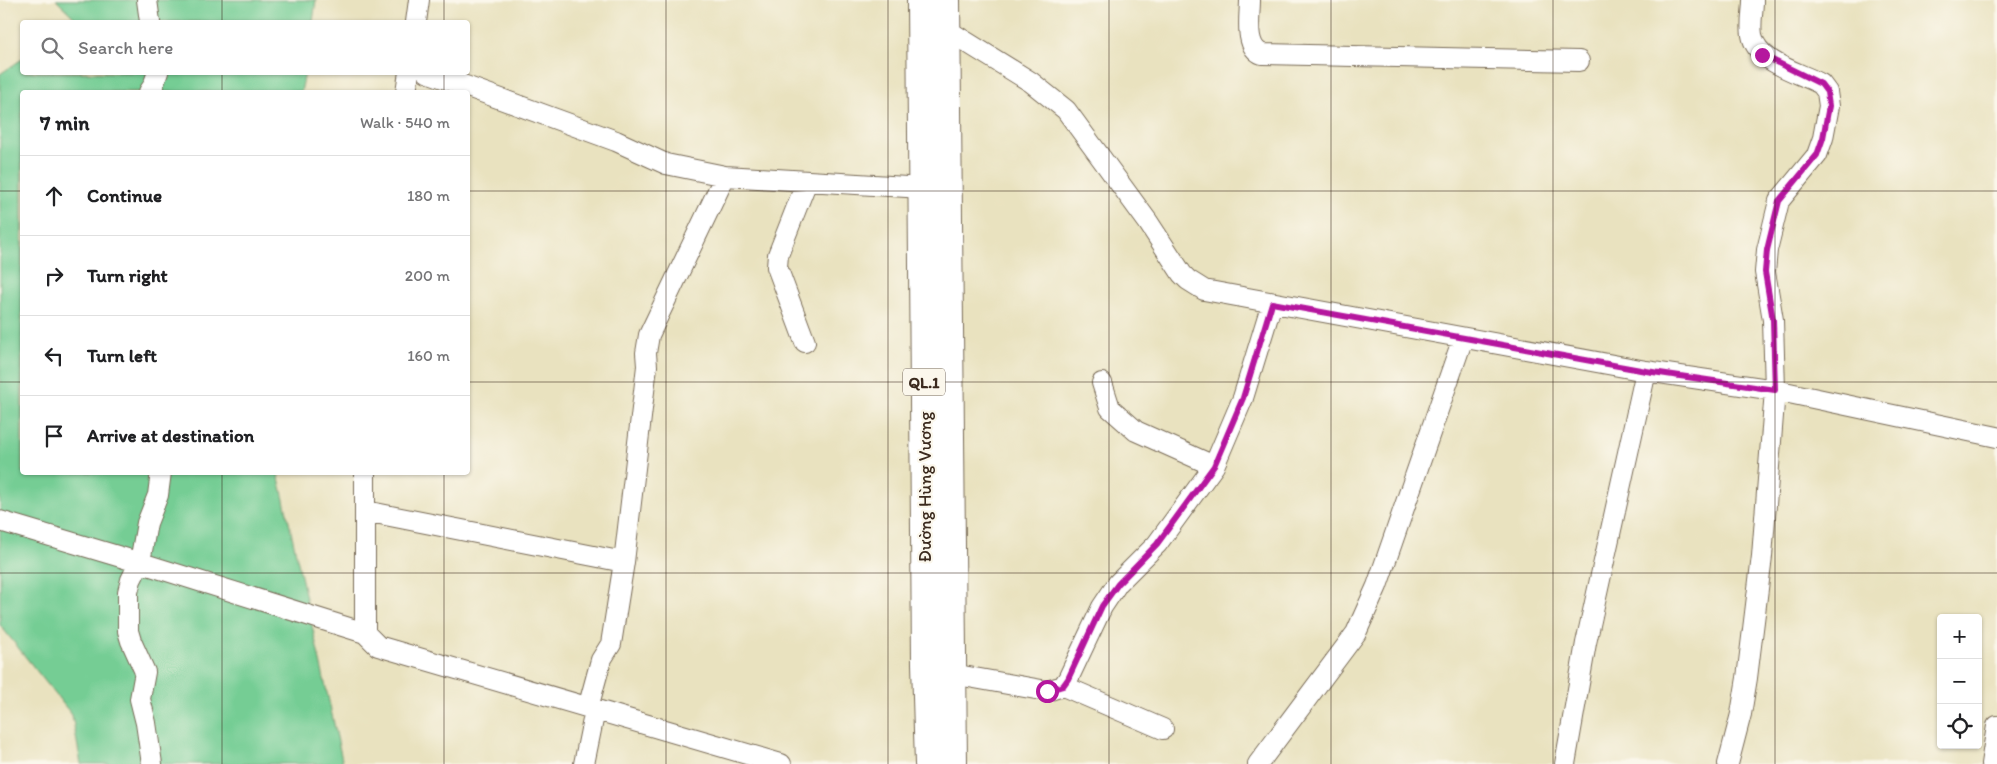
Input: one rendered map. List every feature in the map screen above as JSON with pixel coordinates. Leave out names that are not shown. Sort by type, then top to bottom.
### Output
[{"type":"highway","name":"Đường Hùng Vương","points":[[922,0],[926,663],[929,764]]},
{"type":"highway","name":"Đường Hùng Vương","points":[[946,0],[953,764]]},
{"type":"street","points":[[147,0],[150,20]]},
{"type":"street","points":[[416,20],[419,0]]},
{"type":"street","points":[[1250,0],[1251,42],[1254,50],[1262,54],[1578,61]]},
{"type":"street","points":[[1728,764],[1741,714],[1747,678],[1762,556],[1775,390],[1773,320],[1765,272],[1767,250],[1779,201],[1817,155],[1825,130],[1829,106],[1827,92],[1821,84],[1769,60],[1758,50],[1751,32],[1753,0]]},
{"type":"street","points":[[947,30],[1031,82],[1066,110],[1188,280],[1210,292],[1646,371],[1775,390],[1997,437]]},
{"type":"street","points":[[151,90],[157,75]]},
{"type":"street","points":[[406,90],[409,75]]},
{"type":"street","points":[[435,75],[616,140],[666,164],[725,176],[923,188]]},
{"type":"street","points":[[584,764],[601,660],[611,644],[624,562],[649,335],[725,176]]},
{"type":"street","points":[[805,342],[777,267],[778,255],[807,181]]},
{"type":"street","points":[[952,674],[1047,691],[1063,686],[1102,606],[1118,584],[1157,544],[1214,466],[1243,398],[1272,303]]},
{"type":"street","points":[[1262,762],[1356,633],[1377,586],[1463,338]]},
{"type":"street","points":[[1565,764],[1586,643],[1646,371]]},
{"type":"street","points":[[1102,383],[1110,408],[1136,431],[1214,466]]},
{"type":"street","points":[[152,764],[146,723],[140,699],[145,672],[128,631],[128,592],[131,580],[140,562],[147,523],[158,495],[161,475]]},
{"type":"street","points":[[365,475],[365,633]]},
{"type":"street","points":[[365,511],[624,562]]},
{"type":"street","points":[[0,521],[140,562],[365,633],[378,646],[387,649],[781,764]]},
{"type":"street","points":[[1063,686],[1163,729]]},
{"type":"street","points":[[1990,764],[1997,726]]},
{"type":"green space","points":[[56,0],[316,0],[313,20],[77,20]]},
{"type":"green space","points":[[20,60],[20,75],[305,75],[301,90],[20,90],[20,475],[278,475],[343,764],[81,764],[72,715],[0,625],[0,74]]},
{"type":"route","points":[[1047,691],[1063,686],[1102,606],[1118,584],[1157,544],[1214,466],[1243,398],[1272,303],[1646,371],[1775,390],[1773,320],[1765,272],[1767,250],[1779,201],[1817,155],[1827,122],[1829,106],[1827,92],[1821,84],[1762,55]]}]
